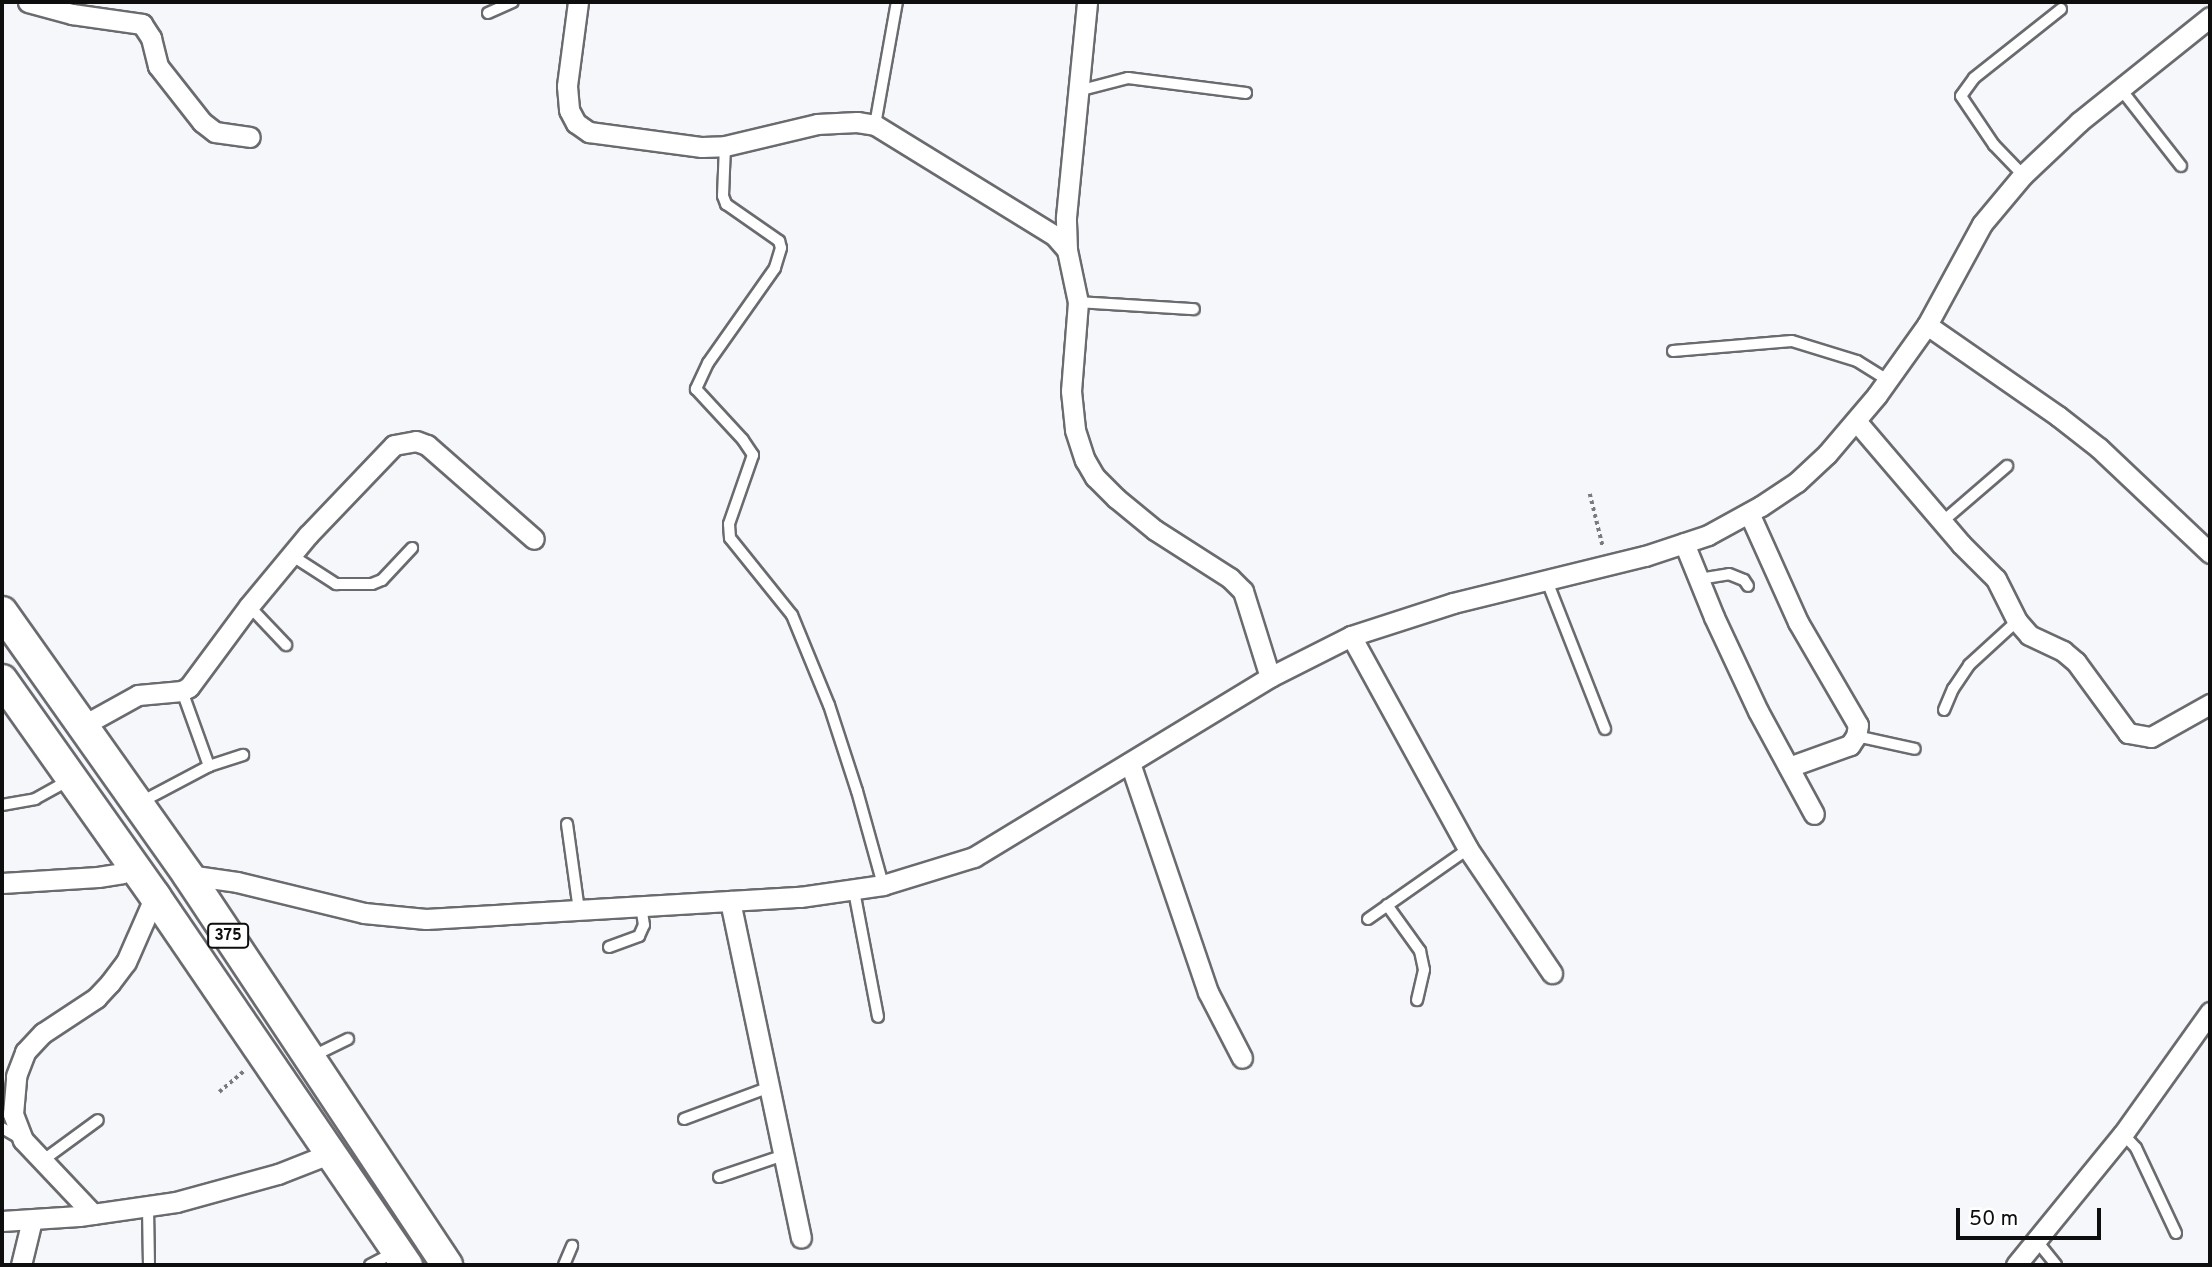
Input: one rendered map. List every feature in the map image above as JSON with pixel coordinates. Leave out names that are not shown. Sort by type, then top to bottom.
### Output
[{"type":"main road","name":"375","points":[[2,612],[188,875],[447,1265]]},
{"type":"main road","name":"375","points":[[2,680],[134,865],[402,1258]]},
{"type":"main road","points":[[22,709],[53,684]]},
{"type":"street","points":[[28,2],[72,14],[142,24],[150,38],[158,66],[202,122],[215,132],[250,136]]},
{"type":"street","points":[[578,2],[567,86],[569,110],[576,123],[589,132],[702,148],[724,146],[817,124],[857,122],[875,125],[1033,220],[1067,250]]},
{"type":"street","points":[[1087,2],[1066,216],[1067,250],[1078,302],[1071,391],[1075,430],[1085,460],[1095,477],[1116,498],[1155,530],[1230,578],[1243,591],[1270,677]]},
{"type":"street","points":[[188,875],[237,882],[364,913],[426,919],[854,891],[883,885],[974,857],[1270,677],[1351,636],[1453,603],[1607,566],[1684,543],[1749,513],[1797,482],[1827,454],[1888,380],[1927,326],[1982,224],[2023,175],[2120,88],[2210,18]]},
{"type":"street","points":[[1927,326],[2059,416],[2127,474],[2210,552]]},
{"type":"street","points":[[1856,421],[1942,522],[1996,579],[2017,621],[2029,635],[2063,651],[2076,662],[2128,733],[2151,737],[2210,705]]},
{"type":"street","points":[[82,726],[138,695],[182,691],[199,675],[249,606],[291,555],[394,445],[416,440],[427,444],[469,485],[534,539]]},
{"type":"street","points":[[1749,513],[1798,622],[1858,725],[1856,736],[1850,745],[1789,767]]},
{"type":"street","points":[[1684,543],[1731,657],[1814,814]]},
{"type":"street","points":[[1351,636],[1468,849],[1552,973]]},
{"type":"street","points":[[1130,763],[1208,992],[1242,1058]]},
{"type":"street","points":[[2,883],[98,877],[122,873],[134,865]]},
{"type":"street","points":[[93,1214],[23,1140],[13,1114],[16,1076],[25,1052],[43,1033],[96,998],[110,983],[126,962],[155,897]]},
{"type":"street","points":[[730,901],[801,1238]]},
{"type":"street","points":[[2016,1265],[2123,1134],[2210,1012]]},
{"type":"street","points":[[2,1221],[148,1208],[223,1190],[329,1154]]},
{"type":"street","points":[[21,1265],[32,1220]]},
{"type":"lane","points":[[488,13],[513,2]]},
{"type":"lane","points":[[875,125],[897,2]]},
{"type":"lane","points":[[2023,175],[1994,145],[1961,96],[1974,78],[2062,9]]},
{"type":"lane","points":[[1077,91],[1128,78],[1246,93]]},
{"type":"lane","points":[[2120,88],[2181,166]]},
{"type":"lane","points":[[724,146],[723,195],[726,204],[779,241],[781,247],[775,268],[708,363],[695,389],[753,455],[729,524],[730,538],[792,615],[829,705],[857,791],[883,885]]},
{"type":"lane","points":[[1078,302],[1194,309]]},
{"type":"lane","points":[[1673,351],[1792,341],[1857,361],[1888,380]]},
{"type":"lane","points":[[1942,522],[2007,466]]},
{"type":"lane","points":[[291,555],[336,584],[372,584],[382,580],[412,548]]},
{"type":"lane","points":[[1699,579],[1728,575],[1744,580],[1748,586]]},
{"type":"lane","points":[[1547,581],[1605,729]]},
{"type":"lane","points":[[249,606],[286,645]]},
{"type":"lane","points":[[1944,710],[1953,689],[1969,665],[2017,621]]},
{"type":"lane","points":[[182,691],[208,766]]},
{"type":"lane","points":[[1856,736],[1914,748]]},
{"type":"lane","points":[[138,804],[208,766],[243,755]]},
{"type":"lane","points":[[2,805],[35,799],[72,779]]},
{"type":"lane","points":[[568,824],[579,911]]},
{"type":"lane","points":[[1368,919],[1468,849]]},
{"type":"lane","points":[[854,891],[878,1017]]},
{"type":"lane","points":[[1387,905],[1420,950],[1424,970],[1417,1000]]},
{"type":"lane","points":[[609,947],[639,936],[644,925],[640,907]]},
{"type":"lane","points":[[309,1058],[348,1039]]},
{"type":"lane","points":[[684,1119],[770,1087]]},
{"type":"lane","points":[[42,1161],[98,1120]]},
{"type":"lane","points":[[2,1128],[23,1140]]},
{"type":"lane","points":[[2123,1134],[2136,1148],[2176,1233]]},
{"type":"lane","points":[[719,1177],[784,1155]]},
{"type":"lane","points":[[148,1208],[149,1265]]},
{"type":"lane","points":[[2036,1240],[2056,1265]]},
{"type":"lane","points":[[564,1265],[572,1246]]},
{"type":"lane","points":[[370,1265],[402,1258]]},
{"type":"path","points":[[1590,494],[1607,566]]},
{"type":"path","points":[[219,1091],[262,1055]]}]
